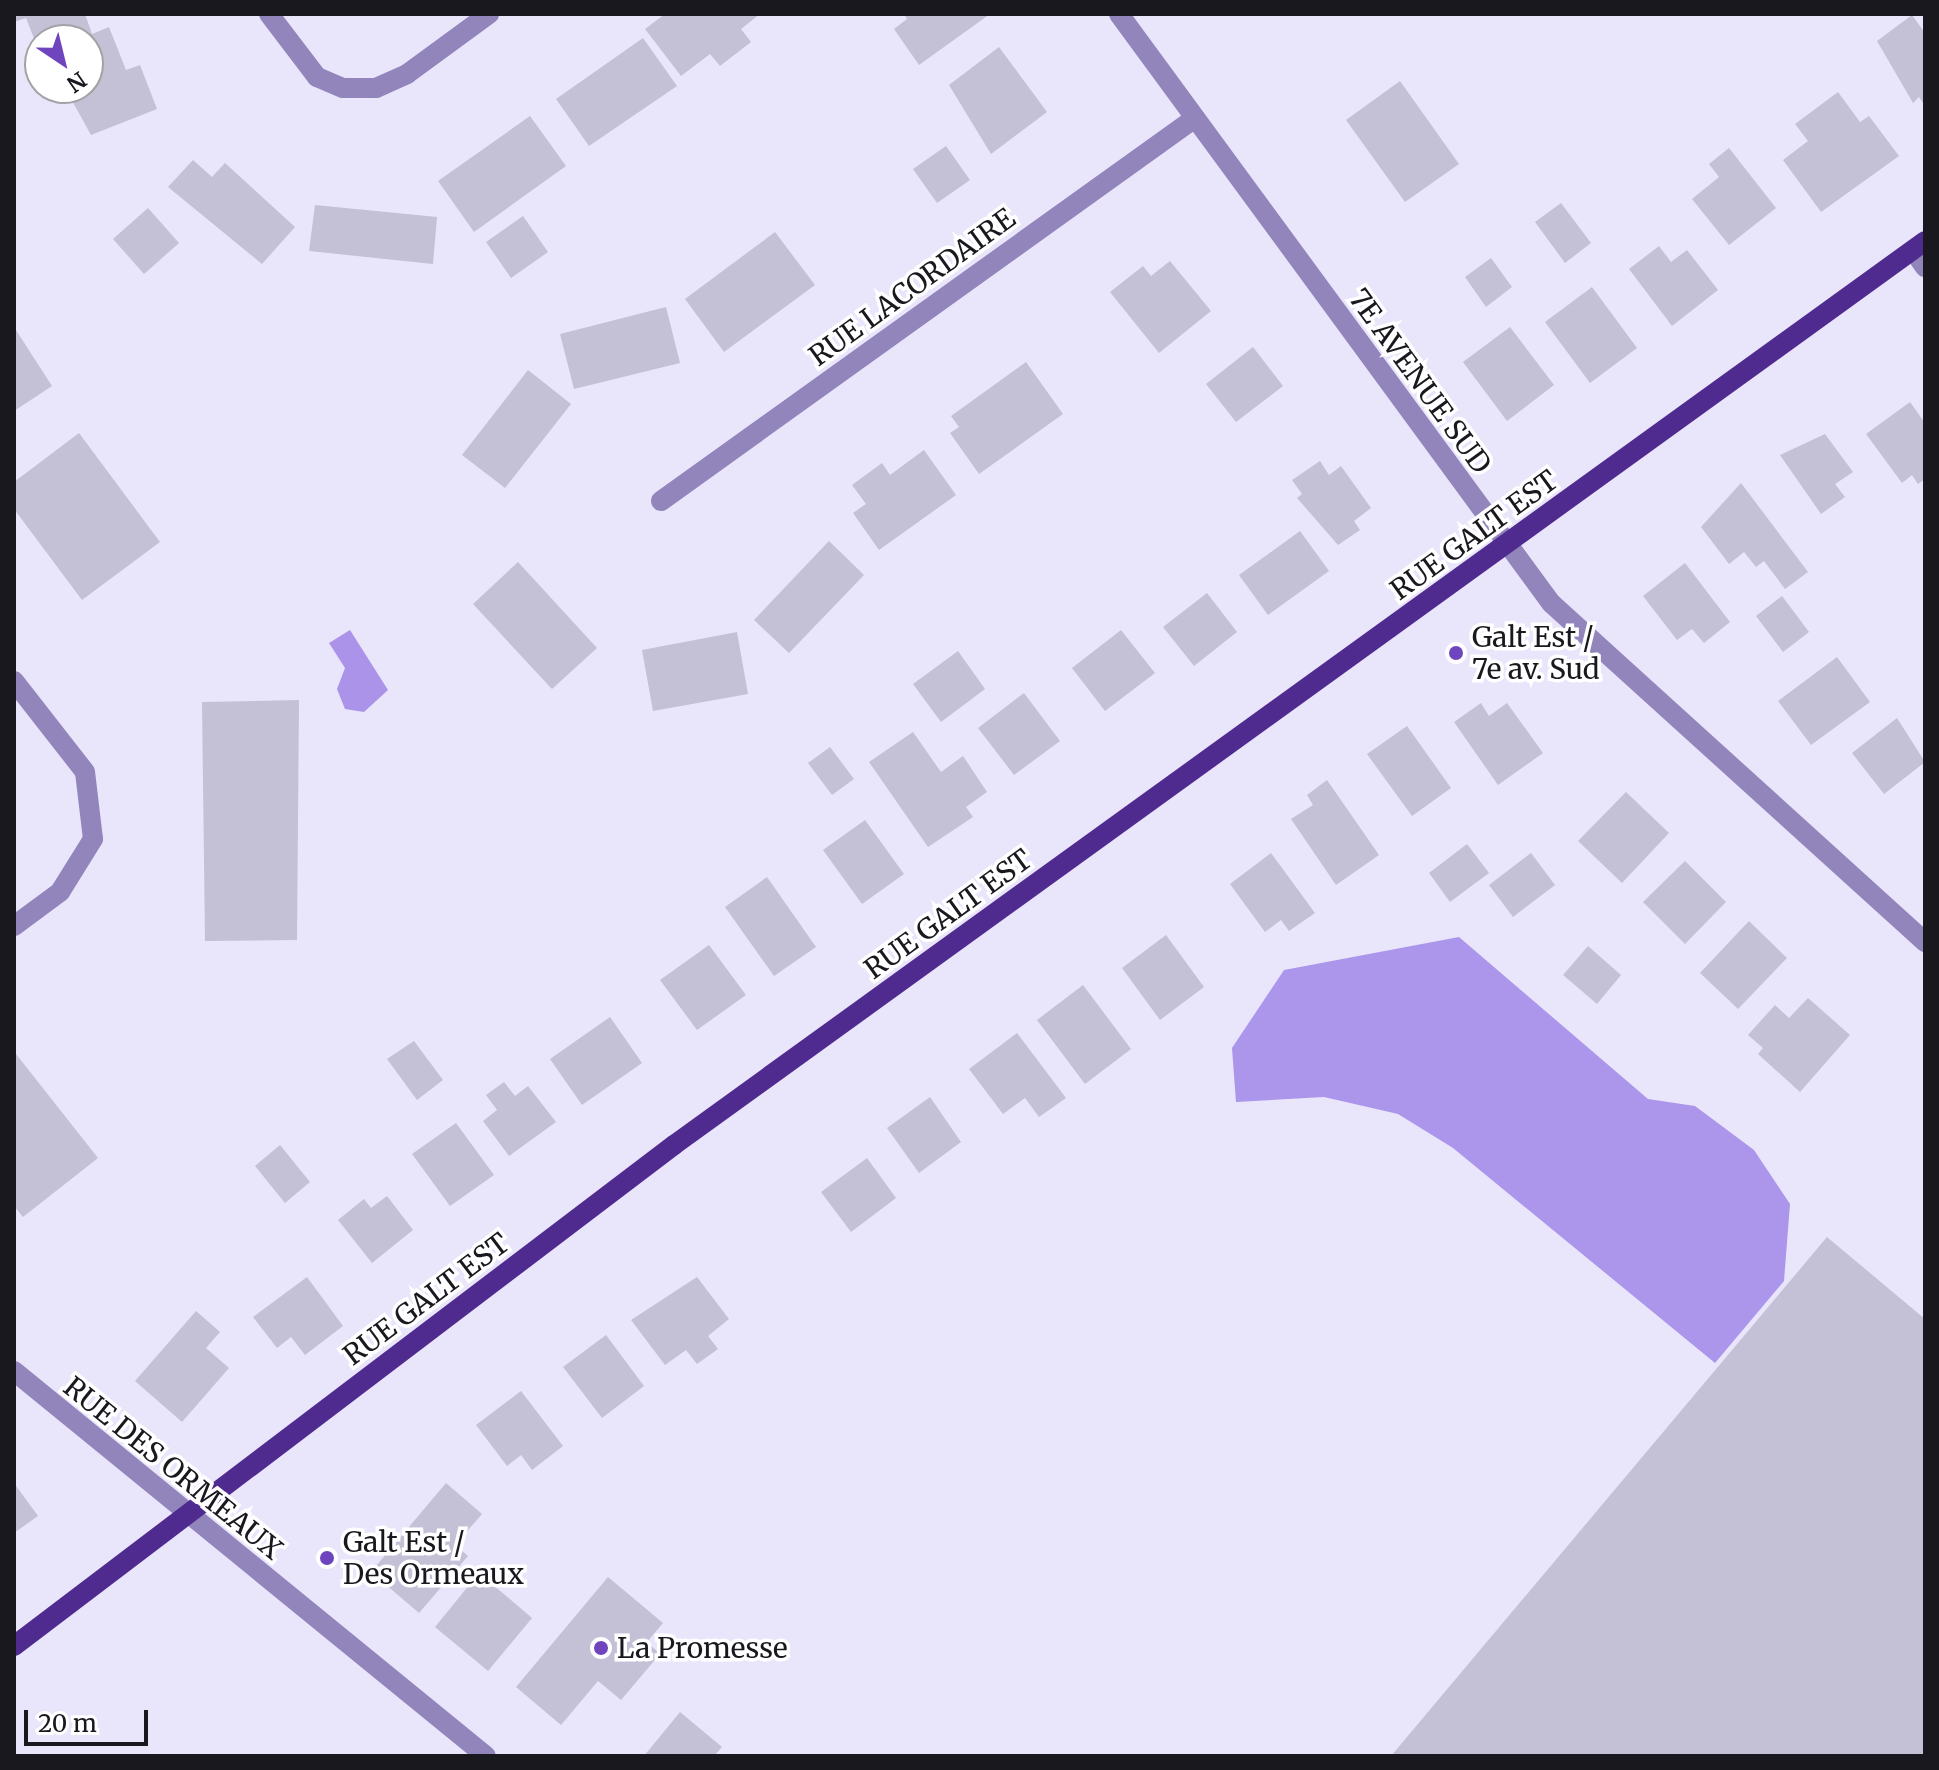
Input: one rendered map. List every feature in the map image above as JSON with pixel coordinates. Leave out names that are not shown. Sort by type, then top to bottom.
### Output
[{"type":"main road","name":"RUE GALT EST","points":[[14,1646],[674,1145],[1507,546],[1921,253]]},
{"type":"street","points":[[269,14],[317,77],[343,88],[376,88],[407,74],[489,14]]},
{"type":"street","name":"7E AVENUE SUD","points":[[1119,14],[1507,546],[1580,633],[1925,942]]},
{"type":"street","name":"RUE LACORDAIRE","points":[[661,501],[1195,118]]},
{"type":"street","points":[[14,681],[85,772],[93,813],[84,863],[60,892],[14,926]]},
{"type":"street","name":"RUE DES ORMEAUX","points":[[14,1371],[486,1756]]},
{"type":"shaded area","points":[[350,630],[388,690],[364,712],[345,709],[337,689],[345,668],[329,643]]},
{"type":"shaded area","points":[[1459,937],[1648,1099],[1695,1106],[1754,1150],[1790,1204],[1784,1281],[1715,1363],[1453,1148],[1398,1114],[1324,1097],[1236,1102],[1232,1048],[1284,970]]},
{"type":"building","points":[[14,14],[85,14],[88,24],[28,24],[26,18],[14,22]]},
{"type":"building","points":[[665,14],[760,14],[741,29],[751,42],[720,66],[710,54],[681,76],[645,29]]},
{"type":"building","points":[[904,14],[990,14],[919,65],[894,29],[907,19]]},
{"type":"building","points":[[1912,15],[1925,33],[1925,106],[1919,97],[1913,103],[1877,41]]},
{"type":"building","points":[[109,27],[126,70],[140,65],[157,109],[91,135],[74,104],[104,104],[104,29]]},
{"type":"building","points":[[643,38],[677,86],[589,146],[556,99]]},
{"type":"building","points":[[999,47],[1047,112],[991,154],[949,85]]},
{"type":"building","points":[[1400,81],[1459,164],[1405,202],[1346,120]]},
{"type":"building","points":[[1838,92],[1860,122],[1869,116],[1899,156],[1821,212],[1783,160],[1808,141],[1795,124]]},
{"type":"building","points":[[530,116],[566,166],[474,232],[438,181]]},
{"type":"building","points":[[946,146],[970,180],[937,203],[913,169]]},
{"type":"building","points":[[1729,148],[1776,208],[1729,245],[1692,199],[1719,177],[1709,164]]},
{"type":"building","points":[[193,160],[212,177],[225,163],[295,227],[262,264],[168,187]]},
{"type":"building","points":[[1561,203],[1591,243],[1565,263],[1535,222]]},
{"type":"building","points":[[315,205],[437,217],[433,264],[309,251]]},
{"type":"building","points":[[148,208],[179,243],[144,274],[113,239]]},
{"type":"building","points":[[523,216],[548,252],[511,278],[486,242]]},
{"type":"building","points":[[775,232],[815,285],[724,352],[685,299]]},
{"type":"building","points":[[1659,246],[1671,262],[1687,250],[1718,290],[1672,326],[1629,269]]},
{"type":"building","points":[[1491,258],[1512,287],[1486,307],[1465,277]]},
{"type":"building","points":[[1170,261],[1211,311],[1159,353],[1110,292],[1143,266],[1151,276]]},
{"type":"building","points":[[1592,287],[1637,348],[1590,383],[1545,322]]},
{"type":"building","points":[[666,307],[680,363],[574,389],[560,334]]},
{"type":"building","points":[[14,327],[52,386],[14,411]]},
{"type":"building","points":[[1510,327],[1554,385],[1507,421],[1463,362]]},
{"type":"building","points":[[1253,347],[1283,386],[1236,422],[1206,384]]},
{"type":"building","points":[[1026,362],[1063,414],[979,474],[950,433],[959,427],[951,416]]},
{"type":"building","points":[[528,370],[571,404],[505,488],[462,455]]},
{"type":"building","points":[[1910,402],[1925,423],[1925,479],[1918,484],[1912,475],[1902,483],[1866,434]]},
{"type":"building","points":[[79,433],[160,542],[82,600],[14,509],[14,482]]},
{"type":"building","points":[[1825,434],[1853,472],[1835,484],[1845,497],[1821,514],[1780,455]]},
{"type":"building","points":[[924,450],[956,495],[879,550],[853,513],[866,504],[852,485],[882,463],[890,475]]},
{"type":"building","points":[[1320,461],[1329,475],[1341,466],[1371,508],[1354,521],[1360,530],[1338,545],[1297,498],[1302,494],[1292,480]]},
{"type":"building","points":[[1741,483],[1808,572],[1785,589],[1764,561],[1756,567],[1744,552],[1729,564],[1701,527]]},
{"type":"building","points":[[1300,531],[1329,571],[1268,615],[1239,575]]},
{"type":"building","points":[[829,541],[864,575],[789,653],[754,620]]},
{"type":"building","points":[[518,562],[597,648],[552,689],[473,604]]},
{"type":"building","points":[[1685,563],[1730,622],[1704,643],[1692,629],[1677,640],[1643,596]]},
{"type":"building","points":[[1207,593],[1237,632],[1194,666],[1163,627]]},
{"type":"building","points":[[1782,596],[1809,632],[1783,652],[1756,616]]},
{"type":"building","points":[[1121,630],[1155,673],[1105,711],[1072,668]]},
{"type":"building","points":[[737,632],[748,694],[653,711],[642,650]]},
{"type":"building","points":[[958,651],[985,689],[941,722],[913,684]]},
{"type":"building","points":[[1837,657],[1870,702],[1811,745],[1778,701]]},
{"type":"building","points":[[1024,693],[1060,741],[1014,775],[978,728]]},
{"type":"building","points":[[299,700],[297,940],[205,941],[202,702]]},
{"type":"building","points":[[1481,703],[1489,716],[1507,703],[1543,753],[1498,785],[1454,722]]},
{"type":"building","points":[[1897,718],[1925,762],[1884,794],[1852,753]]},
{"type":"building","points":[[1407,726],[1451,788],[1412,816],[1367,754]]},
{"type":"building","points":[[913,732],[941,772],[963,756],[987,792],[966,807],[973,817],[928,847],[869,762]]},
{"type":"building","points":[[830,747],[854,779],[832,795],[808,763]]},
{"type":"building","points":[[1327,780],[1379,855],[1336,885],[1291,819],[1313,805],[1307,795]]},
{"type":"building","points":[[1626,792],[1669,833],[1622,883],[1578,841]]},
{"type":"building","points":[[865,820],[904,874],[862,904],[823,850]]},
{"type":"building","points":[[1467,844],[1489,873],[1450,902],[1429,873]]},
{"type":"building","points":[[1271,853],[1315,913],[1289,931],[1281,920],[1265,932],[1230,884]]},
{"type":"building","points":[[1531,853],[1555,885],[1513,917],[1489,885]]},
{"type":"building","points":[[1685,861],[1726,902],[1685,944],[1643,902]]},
{"type":"building","points":[[767,877],[816,947],[774,976],[725,907]]},
{"type":"building","points":[[1749,921],[1787,958],[1738,1009],[1700,973]]},
{"type":"building","points":[[1166,935],[1204,987],[1160,1020],[1122,968]]},
{"type":"building","points":[[709,945],[746,995],[697,1030],[660,980]]},
{"type":"building","points":[[1588,946],[1621,975],[1597,1004],[1563,975]]},
{"type":"building","points":[[1083,985],[1131,1049],[1085,1084],[1037,1020]]},
{"type":"building","points":[[1808,998],[1850,1035],[1800,1092],[1758,1054],[1763,1048],[1748,1035],[1775,1005],[1789,1018]]},
{"type":"building","points":[[610,1017],[642,1063],[582,1105],[550,1059]]},
{"type":"building","points":[[1017,1033],[1066,1098],[1039,1117],[1025,1098],[1003,1114],[969,1069]]},
{"type":"building","points":[[414,1041],[443,1080],[417,1100],[387,1059]]},
{"type":"building","points":[[16,1054],[98,1158],[23,1217],[14,1206]]},
{"type":"building","points":[[504,1082],[515,1096],[528,1086],[556,1122],[509,1156],[483,1121],[497,1110],[486,1095]]},
{"type":"building","points":[[930,1097],[961,1142],[919,1173],[887,1128]]},
{"type":"building","points":[[456,1123],[494,1175],[450,1206],[412,1154]]},
{"type":"building","points":[[280,1145],[310,1182],[285,1203],[255,1166]]},
{"type":"building","points":[[867,1158],[896,1198],[851,1232],[821,1192]]},
{"type":"building","points":[[387,1196],[413,1230],[372,1263],[338,1220],[364,1199],[371,1208]]},
{"type":"building","points":[[1827,1237],[1925,1319],[1925,1756],[1391,1756]]},
{"type":"building","points":[[307,1277],[343,1326],[305,1355],[291,1337],[277,1348],[253,1317]]},
{"type":"building","points":[[697,1277],[729,1319],[708,1336],[718,1349],[697,1364],[686,1350],[665,1365],[631,1320]]},
{"type":"building","points":[[196,1311],[220,1332],[206,1348],[229,1368],[182,1422],[135,1381]]},
{"type":"building","points":[[606,1335],[644,1386],[602,1418],[563,1367]]},
{"type":"building","points":[[521,1391],[563,1446],[532,1470],[521,1455],[507,1466],[476,1425]]},
{"type":"building","points":[[14,1483],[38,1516],[14,1533]]},
{"type":"building","points":[[446,1483],[482,1514],[455,1545],[468,1556],[419,1613],[371,1572]]},
{"type":"building","points":[[479,1573],[532,1618],[488,1671],[435,1627]]},
{"type":"building","name":"La Promesse","points":[[608,1577],[663,1623],[647,1642],[660,1654],[621,1700],[598,1681],[561,1725],[516,1687]]},
{"type":"building","points":[[680,1712],[722,1747],[714,1756],[644,1756]]},
{"type":"place","name":"Galt Est / 7e av. Sud","points":[[1456,653]]},
{"type":"place","name":"Galt Est / Des Ormeaux","points":[[327,1558]]},
{"type":"place","name":"La Promesse","points":[[601,1648]]}]
